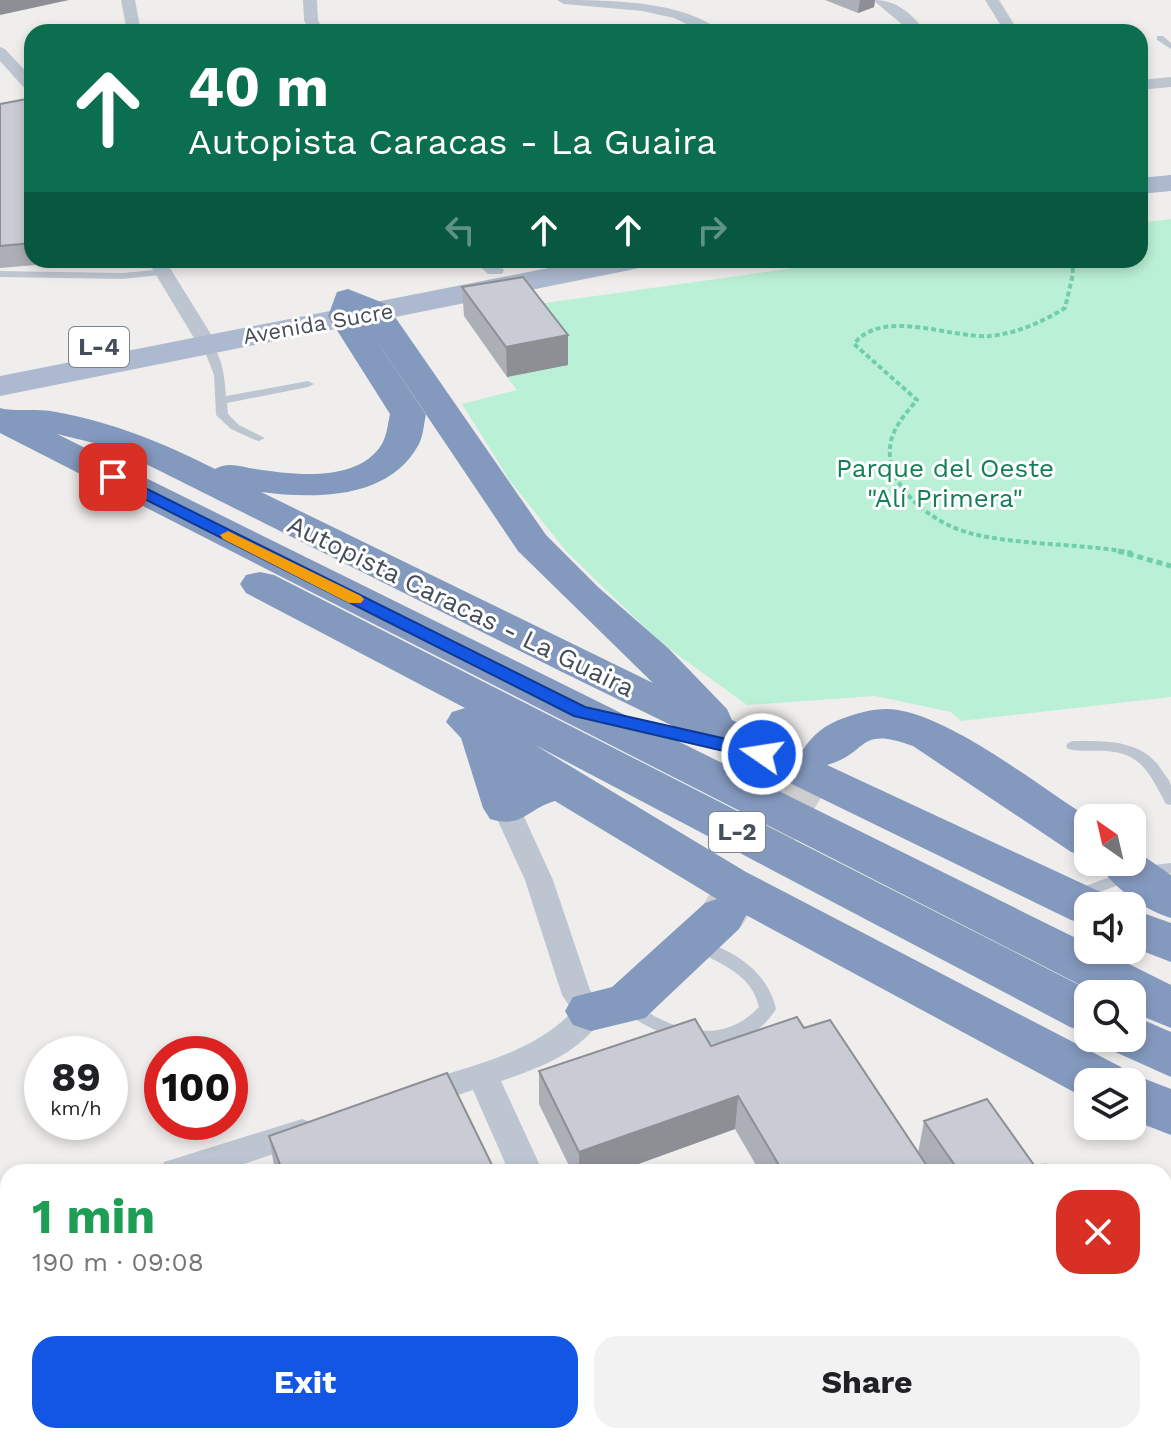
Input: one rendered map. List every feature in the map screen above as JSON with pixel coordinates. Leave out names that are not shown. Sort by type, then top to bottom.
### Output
[{"type":"highway","points":[[146,448],[229,475],[295,487],[337,484],[382,466],[400,452],[408,414],[355,309]]},
{"type":"highway","points":[[355,309],[532,543],[584,596],[745,746]]},
{"type":"highway","name":"Autopista Caracas - La Guaira","points":[[0,418],[62,422],[94,429],[146,448],[325,540],[745,746],[1074,900]]},
{"type":"highway","name":"Autopista Caracas - La Guaira","points":[[0,418],[1171,1008]]},
{"type":"highway","name":"L-2","points":[[0,446],[385,651],[1074,1006]]},
{"type":"highway","name":"L-2","points":[[385,651],[408,686],[562,784],[729,884],[1076,1068]]},
{"type":"highway","name":"L-2","points":[[580,712],[745,746]]},
{"type":"highway","points":[[824,751],[845,733],[871,724],[896,724],[929,736],[1074,831]]},
{"type":"highway","points":[[480,729],[506,808],[520,796],[540,787],[562,784]]},
{"type":"highway","points":[[609,1008],[709,930]]},
{"type":"highway","points":[[1146,933],[1171,943]]},
{"type":"highway","points":[[1146,1043],[1171,1056]]},
{"type":"highway","points":[[1146,1102],[1171,1113]]},
{"type":"main road","points":[[1148,168],[1171,167]]},
{"type":"main road","points":[[1148,185],[1171,183]]},
{"type":"main road","name":"Avenida Sucre","points":[[355,309],[480,268]]},
{"type":"main road","name":"Avenida Sucre","points":[[8,378],[203,335],[589,268]]},
{"type":"street","points":[[128,0],[132,24]]},
{"type":"street","points":[[310,0],[313,24]]},
{"type":"street","points":[[564,0],[673,12],[701,24]]},
{"type":"street","points":[[880,0],[911,24]]},
{"type":"street","points":[[992,0],[1007,24]]},
{"type":"street","points":[[0,52],[24,78]]},
{"type":"street","points":[[1148,84],[1171,82]]},
{"type":"street","points":[[162,268],[203,335]]},
{"type":"street","points":[[506,808],[539,880],[577,995],[609,1008]]},
{"type":"street","points":[[394,1103],[535,1057],[609,1008]]},
{"type":"street","points":[[482,1075],[522,1164]]},
{"type":"street","points":[[206,1164],[335,1121]]},
{"type":"lane","points":[[1160,38],[1171,47]]},
{"type":"lane","points":[[0,274],[122,276],[153,268]]},
{"type":"lane","points":[[203,335],[219,375],[222,415],[235,427],[259,438]]},
{"type":"lane","points":[[220,401],[308,384]]},
{"type":"lane","points":[[1073,746],[1119,746],[1142,757],[1158,771],[1171,800]]},
{"type":"lane","points":[[1106,892],[1150,876]]},
{"type":"lane","points":[[609,1008],[698,1038],[730,1034],[752,1027],[768,1009],[762,986],[709,930]]},
{"type":"path","points":[[1073,268],[1065,308],[1020,332],[975,336],[905,323],[882,327],[858,337],[854,344],[865,358],[907,385],[917,400],[893,426],[891,446],[894,473],[909,499],[948,527],[973,534],[1131,552],[1171,566]]},
{"type":"green space","name":"Parque del Oeste \"Alí Primera\"","points":[[1171,219],[1171,697],[961,721],[951,712],[875,696],[747,705],[660,642],[566,551],[510,481],[462,404],[517,390],[507,377],[568,365],[524,306],[794,268],[1148,268],[1148,222]]},
{"type":"building","points":[[24,100],[24,244],[0,246],[0,104]]},
{"type":"building","points":[[523,277],[568,335],[506,347],[462,287]]},
{"type":"building","points":[[797,1017],[804,1028],[830,1020],[926,1164],[778,1164],[738,1096],[579,1152],[539,1071],[695,1019],[711,1046]]},
{"type":"building","points":[[447,1073],[492,1164],[280,1164],[269,1136]]},
{"type":"building","points":[[987,1099],[1033,1164],[954,1164],[924,1121]]},
{"type":"tunnel","points":[[722,916],[824,751]]},
{"type":"slow traffic","points":[[228,535],[355,599]]},
{"type":"route","points":[[113,477],[580,712],[762,754]]}]
